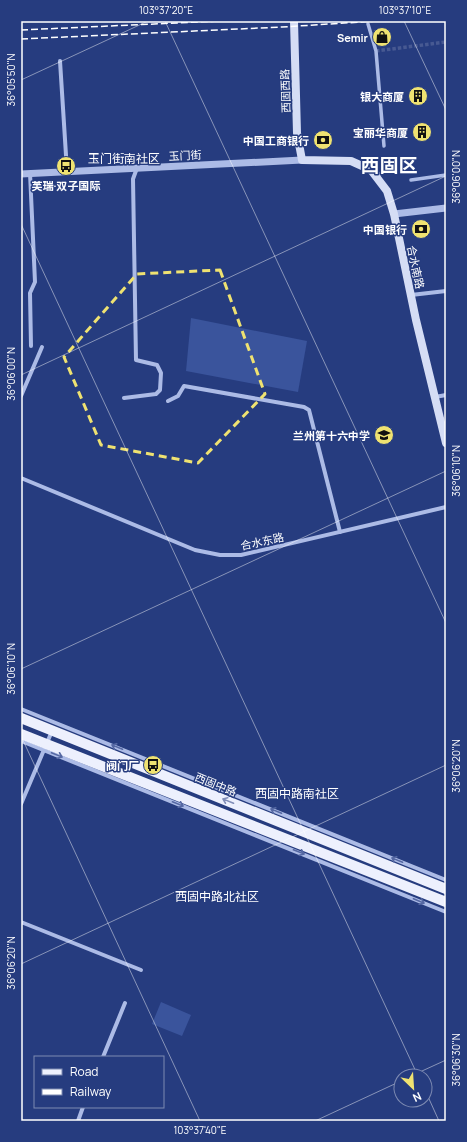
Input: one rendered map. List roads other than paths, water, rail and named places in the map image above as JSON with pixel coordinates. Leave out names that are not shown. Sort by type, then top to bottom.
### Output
[{"type":"main road","name":"西固西路","points":[[294,21],[297,133],[302,160]]},
{"type":"main road","name":"合水南路","points":[[302,160],[351,161],[364,166],[379,175],[387,191],[394,214],[410,295],[446,443]]},
{"type":"main road","name":"西固中路","points":[[21,718],[53,727],[348,850],[446,889]]},
{"type":"main road","points":[[21,734],[45,747],[446,902]]},
{"type":"main road","points":[[343,862],[348,850]]},
{"type":"street","points":[[368,24],[376,51],[384,146]]},
{"type":"street","points":[[60,61],[67,171]]},
{"type":"street","name":"玉门街","points":[[21,174],[302,160]]},
{"type":"street","points":[[124,398],[156,394],[160,390],[161,373],[157,365],[136,360],[133,179],[137,168]]},
{"type":"street","points":[[30,173],[35,282],[30,293],[31,346]]},
{"type":"street","points":[[411,180],[446,175]]},
{"type":"street","points":[[394,214],[446,208]]},
{"type":"street","points":[[410,295],[446,291]]},
{"type":"street","points":[[21,396],[42,347]]},
{"type":"street","points":[[168,401],[178,396],[184,386],[304,407],[309,410],[340,532]]},
{"type":"street","points":[[435,397],[446,395]]},
{"type":"street","name":"合水东路","points":[[21,478],[180,544],[207,553],[231,556],[241,555],[446,507]]},
{"type":"street","points":[[21,710],[53,727],[446,880]]},
{"type":"street","points":[[21,804],[53,727]]},
{"type":"street","points":[[21,741],[45,747],[446,912]]},
{"type":"street","points":[[21,922],[141,970]]},
{"type":"street","points":[[103,1056],[125,1003]]},
{"type":"street","points":[[78,1121],[83,1108]]},
{"type":"tunnel","points":[[376,51],[446,42]]},
{"type":"railway","points":[[21,30],[220,21]]},
{"type":"railway","points":[[21,39],[377,21]]},
{"type":"place","name":"Semir","points":[[382,37]]},
{"type":"place","name":"银大商厦","points":[[418,96]]},
{"type":"place","name":"宝丽华商厦","points":[[422,132]]},
{"type":"place","name":"中国工商银行","points":[[323,140]]},
{"type":"place","name":"芙瑞·双子国际","points":[[66,166]]},
{"type":"place","name":"中国银行","points":[[421,229]]},
{"type":"place","name":"兰州第十六中学","points":[[384,435]]},
{"type":"place","name":"阀门厂","points":[[153,765]]},
{"type":"district","name":"玉门街南社区","points":[[124,158]]},
{"type":"district","name":"西固区","points":[[389,165]]},
{"type":"district","name":"西固中路南社区","points":[[297,793]]},
{"type":"district","name":"西固中路北社区","points":[[217,896]]}]
